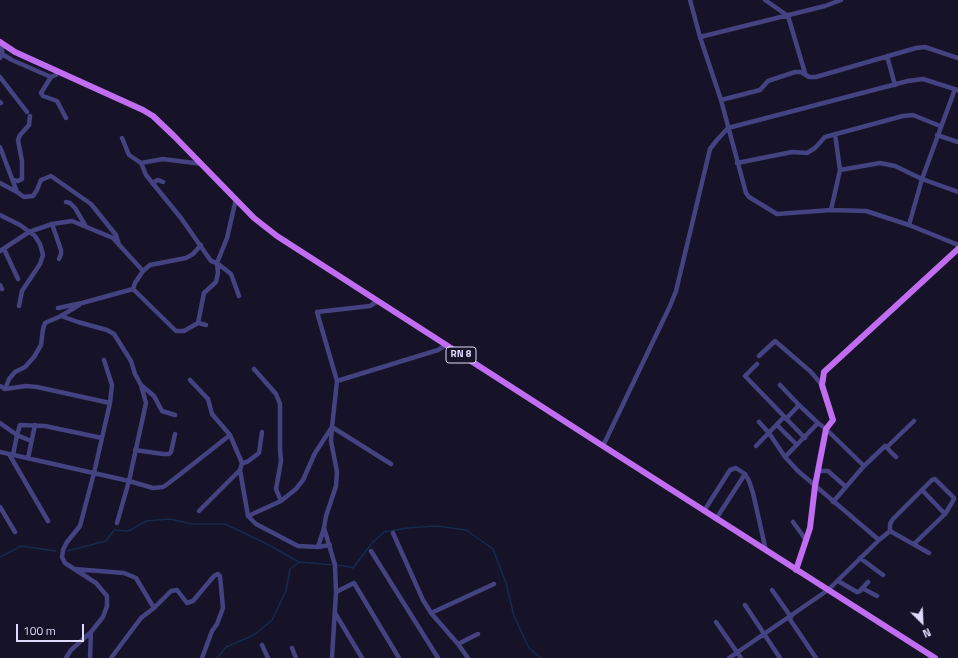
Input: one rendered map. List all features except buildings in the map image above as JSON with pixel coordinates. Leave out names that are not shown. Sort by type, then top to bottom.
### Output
[{"type":"main road","name":"RN 8","points":[[1,42],[14,52],[143,110],[153,116],[254,218],[277,236],[716,519],[935,658]]},
{"type":"main road","points":[[796,570],[810,528],[815,486],[826,429],[833,420],[822,385],[824,372],[958,250]]},
{"type":"street","points":[[690,0],[700,37],[721,100],[746,193],[749,197],[774,213],[782,214],[831,210],[866,211],[958,245]]},
{"type":"street","points":[[765,0],[788,16],[803,71],[810,76],[816,77],[925,46],[958,58]]},
{"type":"street","points":[[700,37],[788,16],[826,6],[841,0]]},
{"type":"street","points":[[1,42],[1,56],[52,77]]},
{"type":"street","points":[[887,56],[895,85]]},
{"type":"street","points":[[57,71],[56,75],[52,77],[41,93],[43,96],[59,102],[66,118]]},
{"type":"street","points":[[721,100],[760,90],[768,81],[795,72],[803,71]]},
{"type":"street","points":[[0,77],[27,112]]},
{"type":"street","points":[[603,446],[676,291],[710,149],[728,128],[923,79],[956,89],[940,126],[922,179],[909,226]]},
{"type":"street","points":[[737,162],[792,152],[807,153],[815,148],[825,137],[909,115],[940,126]]},
{"type":"street","points":[[13,180],[18,181],[22,179],[22,161],[18,140],[20,135],[29,125],[30,116]]},
{"type":"street","points":[[831,210],[840,170],[835,134]]},
{"type":"street","points":[[937,135],[958,142]]},
{"type":"street","points":[[122,138],[130,155],[140,163],[146,175],[181,218],[211,261],[231,274],[239,296]]},
{"type":"street","points":[[0,147],[16,192]]},
{"type":"street","points":[[140,163],[163,160],[202,164]]},
{"type":"street","points":[[840,170],[880,163],[895,166],[922,179],[958,192]]},
{"type":"street","points":[[0,183],[24,197],[33,196],[41,180],[51,176],[91,204],[116,235],[119,245]]},
{"type":"street","points":[[152,183],[158,180],[163,182]]},
{"type":"street","points":[[198,323],[204,293],[216,282],[218,273],[217,264],[227,238],[236,199]]},
{"type":"street","points":[[66,202],[70,203],[75,208],[85,225]]},
{"type":"street","points":[[0,215],[35,236],[40,244],[43,254],[40,264],[22,291],[19,306]]},
{"type":"street","points":[[18,279],[2,250],[28,232],[52,224],[72,221],[85,225],[113,238],[143,271]]},
{"type":"street","points":[[52,224],[61,250],[59,259]]},
{"type":"street","points":[[133,289],[143,271],[150,265],[186,258],[193,254],[201,245]]},
{"type":"street","points":[[133,289],[176,331],[184,330],[198,323],[206,325]]},
{"type":"street","points":[[58,308],[133,289]]},
{"type":"street","points":[[318,547],[336,486],[337,472],[331,441],[337,381],[317,312],[370,306],[378,302]]},
{"type":"street","points":[[5,389],[9,379],[15,372],[24,367],[41,345],[45,323],[61,316],[82,303]]},
{"type":"street","points":[[61,316],[107,330],[114,334],[131,361],[135,374],[141,385],[146,403],[117,523]]},
{"type":"street","points":[[759,356],[776,341],[811,372],[822,385]]},
{"type":"street","points":[[337,381],[438,350],[446,345]]},
{"type":"street","points":[[66,658],[71,650],[91,632],[103,617],[107,606],[107,596],[96,584],[66,564],[62,557],[63,550],[80,526],[110,403],[112,385],[104,360]]},
{"type":"street","points":[[758,364],[745,376],[805,438]]},
{"type":"street","points":[[254,369],[276,394],[280,404],[280,449],[282,461],[276,489],[281,501]]},
{"type":"street","points":[[190,380],[208,398],[212,414],[230,435],[242,463],[240,470],[248,516],[256,524],[298,546],[318,547],[330,545]]},
{"type":"street","points":[[141,385],[154,396],[162,411],[174,415]]},
{"type":"street","points":[[780,385],[799,405],[864,466]]},
{"type":"street","points":[[0,386],[5,389],[26,386],[37,387],[110,403]]},
{"type":"street","points":[[756,446],[799,405]]},
{"type":"street","points":[[833,502],[864,466],[885,446],[887,447],[914,421]]},
{"type":"street","points":[[758,422],[769,433],[786,457],[815,486],[879,540]]},
{"type":"street","points":[[0,423],[17,435],[31,441]]},
{"type":"street","points":[[786,457],[818,423]]},
{"type":"street","points":[[48,521],[11,454],[20,425],[35,425],[102,438]]},
{"type":"street","points":[[28,458],[35,425]]},
{"type":"street","points":[[777,425],[797,445]]},
{"type":"street","points":[[248,516],[281,501],[296,489],[303,480],[315,453],[332,427]]},
{"type":"street","points":[[332,427],[391,464]]},
{"type":"street","points":[[242,463],[247,462],[259,453],[262,432]]},
{"type":"street","points":[[135,450],[169,454],[171,452],[175,434]]},
{"type":"street","points":[[0,452],[153,488],[163,487],[230,435]]},
{"type":"street","points":[[887,447],[896,457]]},
{"type":"street","points":[[704,511],[730,470],[736,468],[745,474],[753,493],[766,551]]},
{"type":"street","points":[[199,511],[240,470]]},
{"type":"street","points":[[818,471],[828,471],[846,487]]},
{"type":"street","points":[[716,519],[745,474]]},
{"type":"street","points":[[890,531],[890,524],[893,519],[935,479],[954,498],[945,514],[914,544]]},
{"type":"street","points":[[922,490],[945,514]]},
{"type":"street","points":[[0,507],[15,532]]},
{"type":"street","points":[[793,522],[806,540]]},
{"type":"street","points":[[324,528],[335,565],[336,592],[332,658]]},
{"type":"street","points":[[729,658],[828,590],[890,531]]},
{"type":"street","points":[[890,531],[930,553]]},
{"type":"street","points":[[393,533],[423,600],[431,613],[468,658]]},
{"type":"street","points":[[371,551],[438,658]]},
{"type":"street","points":[[860,558],[883,575]]},
{"type":"street","points":[[73,569],[124,573],[136,578],[154,608]]},
{"type":"street","points":[[111,658],[141,618],[154,608],[171,591],[177,590],[187,602],[193,601],[214,576],[218,574],[220,576],[223,608],[217,624],[212,631],[202,658]]},
{"type":"street","points":[[838,581],[857,592],[868,582]]},
{"type":"street","points":[[336,592],[354,583],[399,658]]},
{"type":"street","points":[[431,613],[494,584]]},
{"type":"street","points":[[862,588],[877,596]]},
{"type":"street","points":[[772,590],[816,658]]},
{"type":"street","points":[[746,605],[780,658]]},
{"type":"street","points":[[334,613],[362,658]]},
{"type":"street","points":[[716,622],[741,658]]},
{"type":"street","points":[[90,658],[91,632]]},
{"type":"street","points":[[458,644],[478,634]]},
{"type":"street","points":[[262,645],[268,658]]},
{"type":"street","points":[[292,648],[296,658]]},
{"type":"waterway","points":[[67,551],[106,541],[114,530],[129,531],[146,521],[170,519],[192,524],[225,524],[267,544],[299,562],[353,568],[372,543],[384,532],[407,528],[436,526],[466,530],[493,549],[506,583],[514,616],[529,648],[541,658]]},
{"type":"waterway","points":[[0,557],[21,546],[56,551]]},
{"type":"waterway","points":[[217,658],[226,647],[254,635],[272,620],[286,591],[290,569],[299,562]]}]
